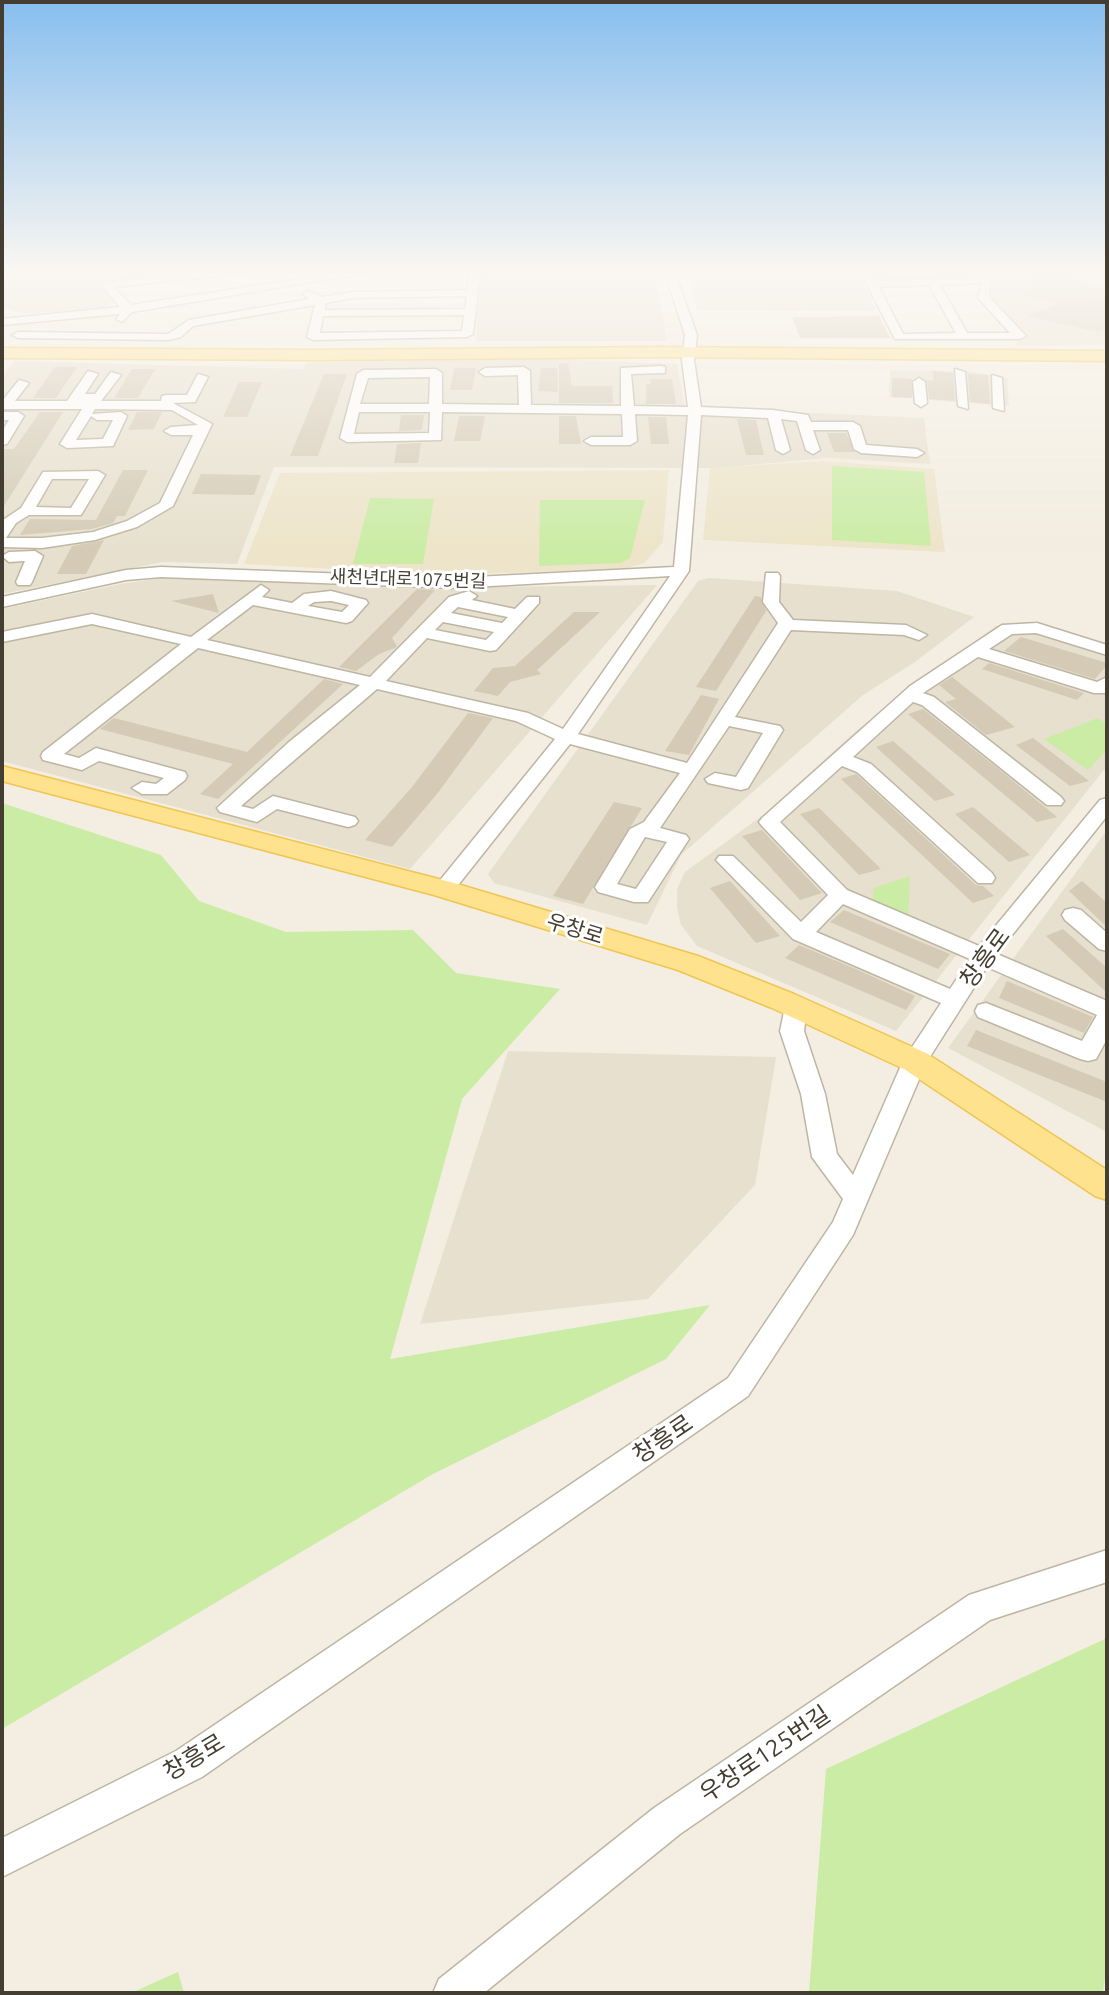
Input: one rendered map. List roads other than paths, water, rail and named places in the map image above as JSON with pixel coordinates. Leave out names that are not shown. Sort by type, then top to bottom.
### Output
[{"type":"main road","name":"우창로","points":[[2,773],[444,890],[688,963],[796,1007],[915,1061],[1107,1187]]},
{"type":"street","points":[[444,890],[566,737],[681,571],[695,411],[689,366]]},
{"type":"street","points":[[629,421],[625,371],[662,370]]},
{"type":"street","points":[[959,372],[964,406]]},
{"type":"street","points":[[74,402],[92,374]]},
{"type":"street","points":[[4,404],[74,402],[99,398],[115,375]]},
{"type":"street","points":[[484,376],[523,381],[525,409]]},
{"type":"street","points":[[74,402],[88,410],[167,397],[191,399],[202,377]]},
{"type":"street","points":[[996,378],[999,408]]},
{"type":"street","points":[[919,382],[921,403]]},
{"type":"street","points":[[4,404],[23,383]]},
{"type":"street","points":[[435,384],[436,437],[347,438],[353,408],[360,385],[435,384]]},
{"type":"street","points":[[5,548],[95,536],[132,524],[166,506],[205,424],[176,407],[167,397]]},
{"type":"street","points":[[2,441],[18,416],[4,404]]},
{"type":"street","points":[[353,408],[525,409],[629,421]]},
{"type":"street","points":[[377,432],[381,408]]},
{"type":"street","points":[[590,431],[629,421],[695,411],[773,414],[803,418],[813,450]]},
{"type":"street","points":[[773,414],[783,450]]},
{"type":"street","points":[[806,426],[853,426],[861,449],[917,453]]},
{"type":"street","points":[[171,431],[202,431]]},
{"type":"street","points":[[5,548],[10,520],[26,511],[48,475],[98,475],[76,512],[26,511]]},
{"type":"street","points":[[5,548],[36,556],[24,582]]},
{"type":"street","name":"새천년대로1075번길","points":[[2,602],[126,575],[161,572],[455,583],[681,571]]},
{"type":"street","points":[[772,576],[771,602],[785,625]]},
{"type":"street","points":[[142,788],[160,790],[178,776],[96,754],[82,764],[50,756],[199,642],[255,595],[295,608]]},
{"type":"street","points":[[348,821],[273,802],[257,816],[227,808],[296,746],[375,682],[439,616],[462,599],[519,615]]},
{"type":"street","points":[[423,632],[490,646],[533,600]]},
{"type":"street","points":[[439,616],[505,629]]},
{"type":"street","points":[[2,637],[92,619],[522,717],[566,737],[692,770]]},
{"type":"street","points":[[785,625],[906,630],[919,635]]},
{"type":"street","points":[[644,830],[651,826],[692,770],[785,625]]},
{"type":"street","points":[[1107,650],[1037,628],[1008,629],[910,695],[769,822],[840,895],[1107,1010]]},
{"type":"street","points":[[974,650],[1100,689],[1107,681]]},
{"type":"street","points":[[910,695],[928,701],[1054,801]]},
{"type":"street","points":[[715,779],[741,784],[774,730],[725,720]]},
{"type":"street","points":[[839,758],[864,768],[985,878]]},
{"type":"street","name":"창흥로","points":[[2,1858],[190,1763],[738,1387],[844,1227],[915,1061],[983,956],[1107,804]]},
{"type":"street","points":[[726,860],[801,934],[955,1000]]},
{"type":"street","points":[[801,934],[840,895]]},
{"type":"street","points":[[1073,915],[1107,944]]},
{"type":"street","points":[[796,1007],[792,1031],[813,1094],[825,1157],[856,1197]]},
{"type":"street","points":[[986,1011],[1098,1058],[1107,1017]]},
{"type":"street","name":"우창로125번길","points":[[453,1993],[667,1821],[981,1607],[1107,1566]]}]
